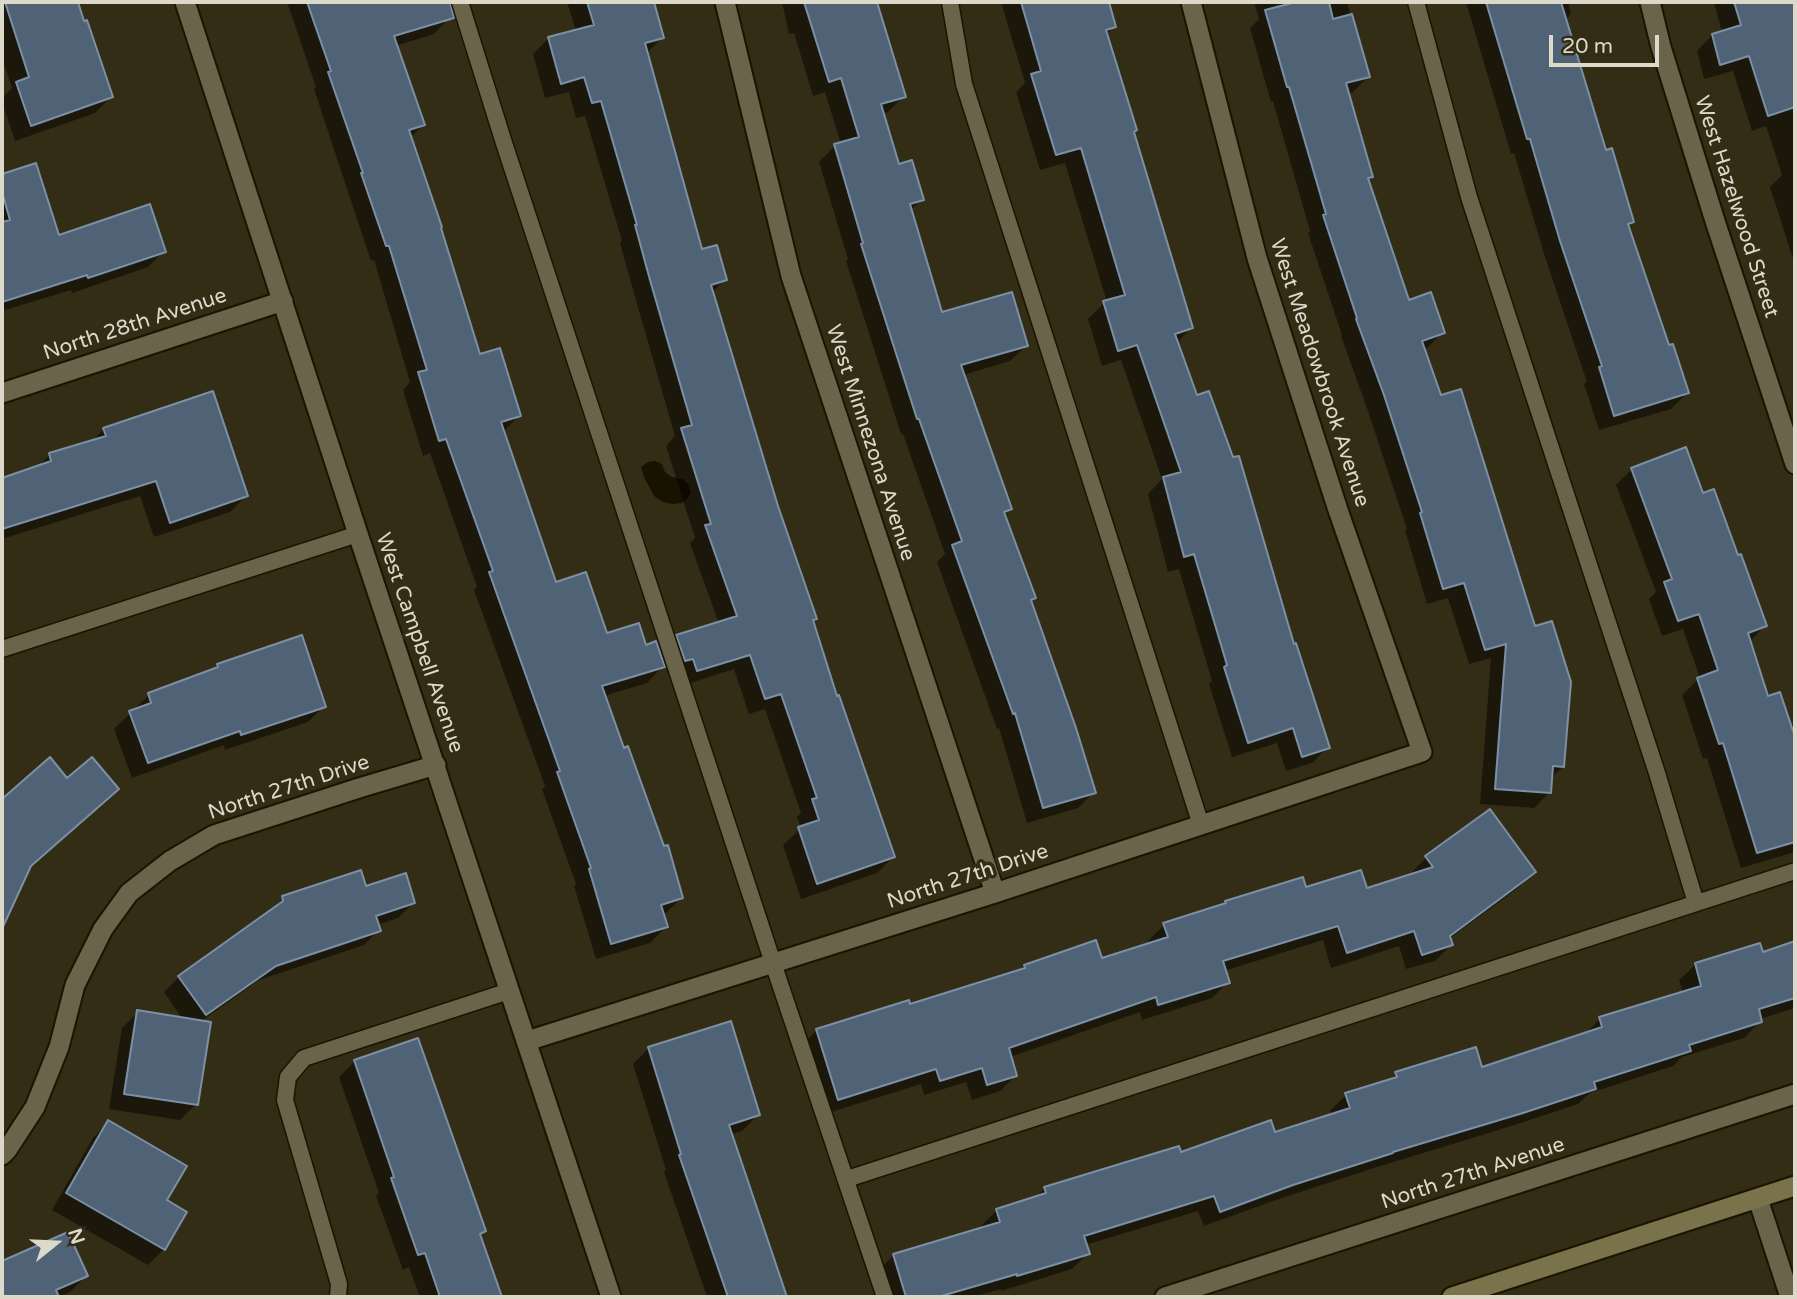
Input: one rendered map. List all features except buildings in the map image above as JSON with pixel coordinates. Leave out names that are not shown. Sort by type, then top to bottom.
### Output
[{"type":"main road","points":[[1452,1297],[1795,1186]]},
{"type":"street","name":"West Campbell Avenue","points":[[185,2],[611,1297]]},
{"type":"street","name":"West Minnezona Avenue","points":[[725,2],[790,276],[995,893]]},
{"type":"street","name":"West Meadowbrook Avenue","points":[[1191,2],[1256,258],[1338,510],[1422,752]]},
{"type":"street","name":"West Hazelwood Street","points":[[1650,2],[1661,47],[1707,196],[1795,464]]},
{"type":"street","name":"North 28th Avenue","points":[[2,393],[283,301]]},
{"type":"street","name":"North 27th Drive","points":[[527,1041],[995,893],[1422,752]]},
{"type":"street","name":"North 27th Drive","points":[[2,1155],[35,1107],[59,1047],[75,985],[103,929],[129,893],[170,861],[214,835],[436,765]]},
{"type":"street","name":"North 27th Avenue","points":[[1165,1297],[1795,1094]]},
{"type":"street","points":[[1758,1199],[1790,1297]]},
{"type":"lane","points":[[460,2],[773,963],[885,1297]]},
{"type":"lane","points":[[950,2],[964,84],[1201,825]]},
{"type":"lane","points":[[1416,2],[1469,197],[1648,746],[1696,903]]},
{"type":"lane","points":[[2,649],[358,534]]},
{"type":"lane","points":[[847,1179],[1795,871]]},
{"type":"lane","points":[[338,1297],[339,1284],[285,1100],[288,1077],[304,1058],[509,991]]},
{"type":"shaded area","points":[[655,461],[662,464],[665,472],[672,477],[683,479],[688,484],[691,492],[682,503],[663,502],[654,496],[641,467]]}]
